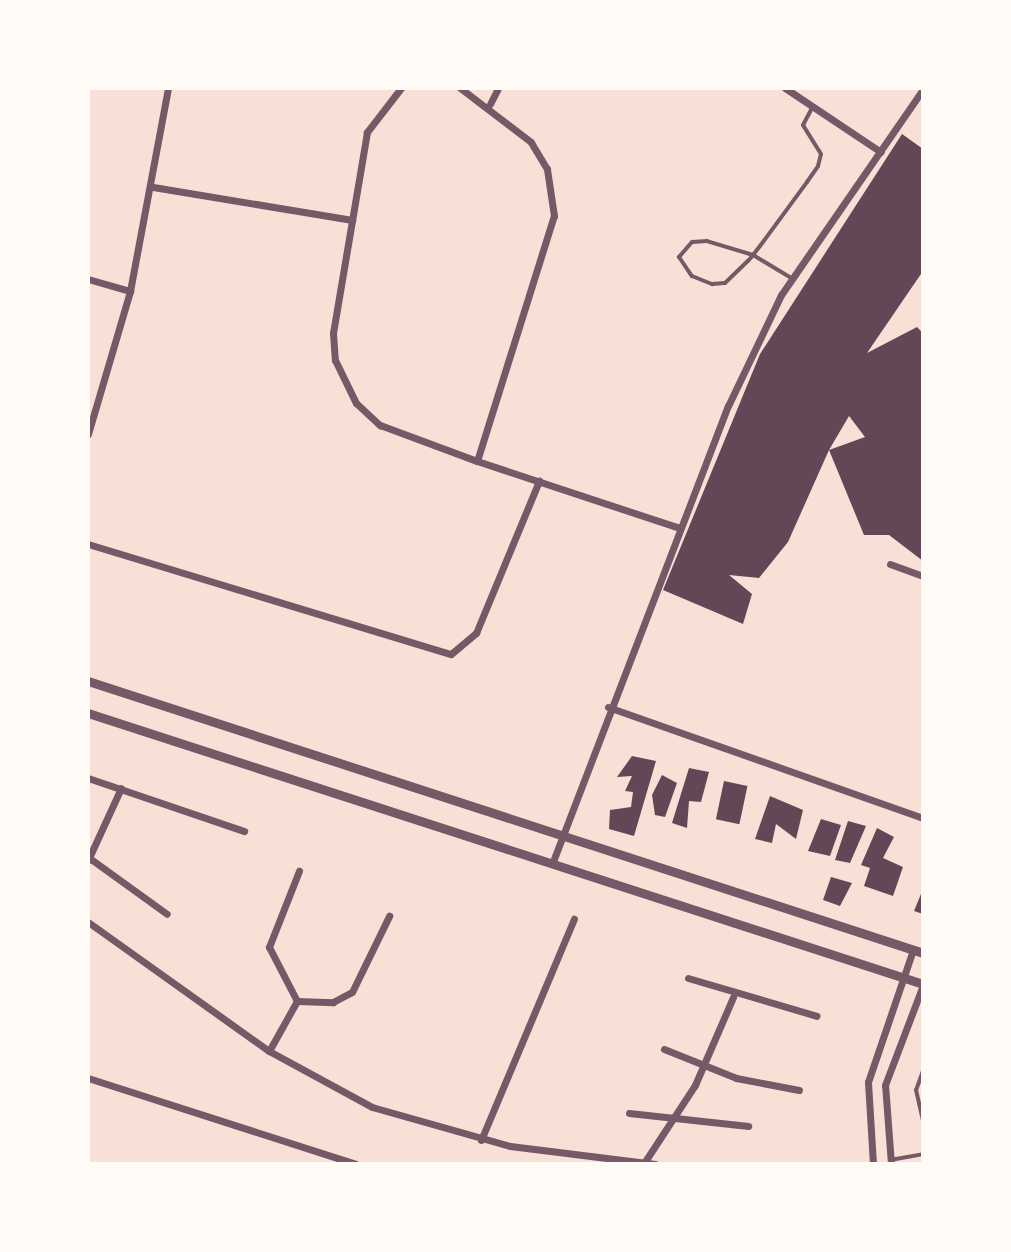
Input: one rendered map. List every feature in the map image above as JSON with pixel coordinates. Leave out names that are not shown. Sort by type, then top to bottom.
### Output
[{"type":"street","points":[[88,434],[130,291],[153,187],[168,88]]},
{"type":"street","points":[[401,88],[367,132],[333,333],[345,387],[380,425],[477,461],[680,528]]},
{"type":"street","points":[[460,88],[490,104],[539,155],[554,216],[477,461]]},
{"type":"street","points":[[490,104],[498,88]]},
{"type":"street","points":[[785,88],[881,152]]},
{"type":"street","points":[[552,864],[608,707],[728,406],[793,279],[923,89]]},
{"type":"street","points":[[153,187],[352,220]]},
{"type":"street","points":[[88,279],[130,291]]},
{"type":"street","points":[[88,544],[451,654],[476,633],[539,481]]},
{"type":"street","points":[[890,564],[923,576]]},
{"type":"street","points":[[88,681],[918,952],[904,978],[868,1082],[872,1164],[891,1162],[885,1085],[923,984],[904,978],[552,864],[88,713]]},
{"type":"street","points":[[608,707],[923,818]]},
{"type":"street","points":[[88,778],[244,831]]},
{"type":"street","points":[[121,788],[88,858],[167,914]]},
{"type":"street","points":[[297,1001],[269,947],[299,871]]},
{"type":"street","points":[[297,1001],[333,1002],[352,992],[389,916]]},
{"type":"street","points":[[481,1140],[574,919]]},
{"type":"street","points":[[88,922],[269,1051],[372,1107],[481,1140],[655,1164]]},
{"type":"street","points":[[688,978],[733,997],[817,1016]]},
{"type":"street","points":[[644,1163],[704,1065],[733,997]]},
{"type":"street","points":[[269,1051],[297,1001]]},
{"type":"street","points":[[664,1049],[704,1065],[799,1090]]},
{"type":"street","points":[[88,1078],[356,1164]]},
{"type":"street","points":[[629,1113],[748,1126]]},
{"type":"lane","points":[[793,279],[753,255],[707,241],[692,242],[679,257],[692,276],[712,284],[725,283],[753,255],[818,166],[821,154],[803,125],[813,106]]},
{"type":"lane","points":[[923,1071],[916,1090],[923,1121]]},
{"type":"lane","points":[[891,1162],[923,1154]]},
{"type":"building","points":[[902,134],[923,149],[923,271],[867,353],[917,327],[923,333],[923,561],[889,535],[864,535],[829,450],[788,542],[759,578],[729,575],[752,594],[743,624],[663,590],[760,354]],"holes":[[[849,416],[865,437],[829,450]]]},
{"type":"building","points":[[632,756],[656,761],[634,836],[609,829],[610,810],[631,807],[633,792],[625,791],[632,776],[617,777]]},
{"type":"building","points":[[689,768],[709,772],[701,802],[689,801],[687,828],[672,823]]},
{"type":"building","points":[[662,775],[677,783],[665,817],[655,815],[652,795]]},
{"type":"building","points":[[724,781],[747,786],[739,824],[716,819]]},
{"type":"building","points":[[770,796],[803,810],[796,839],[776,824],[772,843],[755,839]]},
{"type":"building","points":[[821,819],[841,825],[830,856],[808,851]]},
{"type":"building","points":[[848,821],[866,826],[850,863],[835,860]]},
{"type":"building","points":[[877,828],[894,837],[883,858],[903,867],[893,896],[864,886],[870,868],[861,865]]},
{"type":"building","points":[[831,877],[852,883],[840,906],[823,900]]},
{"type":"building","points":[[923,889],[923,914],[914,911]]}]
